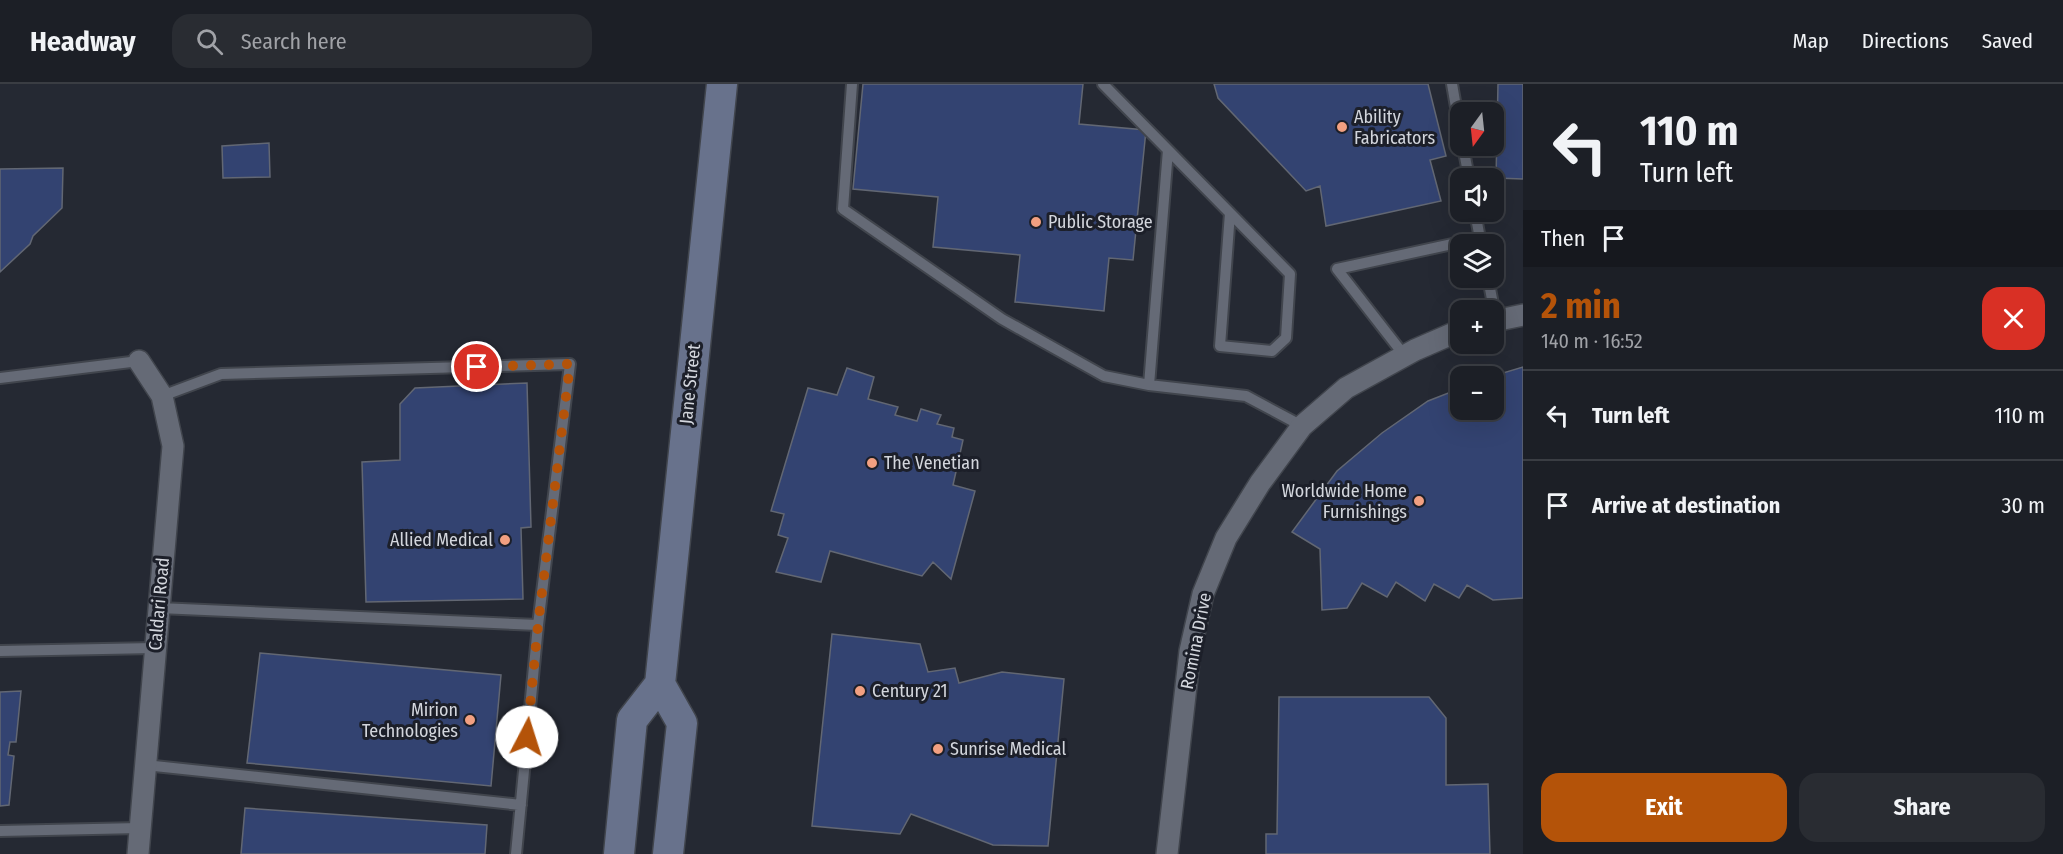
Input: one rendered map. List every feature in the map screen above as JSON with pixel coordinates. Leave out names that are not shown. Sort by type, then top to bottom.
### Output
[{"type":"main road","name":"Jane Street","points":[[660,684],[722,84]]},
{"type":"main road","points":[[619,854],[632,720],[660,684],[682,723],[668,854]]},
{"type":"street","points":[[1504,318],[1523,315]]},
{"type":"street","name":"Romina Drive","points":[[1167,854],[1190,651],[1203,594],[1226,538],[1260,483],[1302,426],[1346,388],[1404,355],[1450,335]]},
{"type":"street","name":"Caldari Road","points":[[138,854],[173,446],[162,396],[139,361]]},
{"type":"lane","points":[[852,84],[843,209],[1002,319],[1104,376],[1149,385],[1246,396],[1302,426]]},
{"type":"lane","points":[[1103,84],[1168,150],[1230,213],[1290,274],[1286,338],[1272,351],[1220,346],[1230,213]]},
{"type":"lane","points":[[1452,84],[1455,102]]},
{"type":"lane","points":[[1149,385],[1168,150]]},
{"type":"lane","points":[[1404,355],[1337,268],[1450,247]]},
{"type":"lane","points":[[0,378],[139,361]]},
{"type":"lane","points":[[162,396],[221,374],[570,364],[538,625],[516,854]]},
{"type":"lane","points":[[159,608],[538,625]]},
{"type":"lane","points":[[0,651],[156,648]]},
{"type":"lane","points":[[146,765],[521,805]]},
{"type":"lane","points":[[0,831],[140,828]]},
{"type":"building","name":"Public Storage","points":[[863,84],[1083,84],[1079,124],[1146,130],[1133,260],[1109,258],[1104,311],[1015,302],[1020,255],[933,247],[938,197],[853,189]]},
{"type":"building","name":"Ability Fabricators","points":[[1214,84],[1428,84],[1446,156],[1430,160],[1441,201],[1326,226],[1320,186],[1306,191],[1218,98]]},
{"type":"building","points":[[1498,84],[1523,84],[1523,179],[1504,178],[1504,168],[1496,168],[1496,156],[1504,156],[1504,102],[1498,102]]},
{"type":"building","points":[[269,143],[270,177],[223,178],[222,146]]},
{"type":"building","points":[[63,168],[62,208],[33,236],[30,244],[0,272],[0,169]]},
{"type":"building","name":"Worldwide Home Furnishings","points":[[1523,367],[1523,598],[1493,600],[1467,585],[1459,598],[1434,584],[1425,601],[1396,582],[1387,597],[1362,583],[1347,608],[1322,610],[1320,549],[1292,532],[1337,471],[1382,433],[1428,401],[1450,392],[1450,420],[1504,420],[1504,373]]},
{"type":"building","name":"The Venetian","points":[[847,368],[874,377],[868,399],[898,407],[895,415],[917,421],[921,409],[941,415],[937,424],[954,428],[952,437],[963,440],[953,485],[975,491],[951,579],[933,562],[922,576],[830,551],[821,582],[776,572],[788,538],[778,535],[784,514],[771,511],[808,388],[837,395]]},
{"type":"building","points":[[527,383],[531,527],[521,528],[523,599],[366,602],[362,462],[400,460],[400,404],[415,388]]},
{"type":"building","name":"Sunrise Medical","points":[[832,634],[920,644],[928,672],[955,668],[959,683],[1002,672],[1064,679],[1048,846],[993,845],[911,814],[900,834],[812,826]]},
{"type":"building","points":[[260,653],[501,675],[491,786],[247,763]]},
{"type":"building","points":[[21,691],[16,742],[10,742],[8,755],[14,756],[9,805],[0,806],[0,692]]},
{"type":"building","points":[[1279,697],[1429,697],[1446,718],[1446,785],[1488,784],[1490,854],[1266,854],[1266,834],[1277,834]]},
{"type":"building","points":[[245,808],[487,825],[485,854],[241,854]]},
{"type":"place","name":"Ability Fabricators","points":[[1342,127]]},
{"type":"place","name":"Public Storage","points":[[1036,222]]},
{"type":"place","name":"The Venetian","points":[[872,463]]},
{"type":"place","name":"Worldwide Home Furnishings","points":[[1419,501]]},
{"type":"place","name":"Allied Medical","points":[[505,540]]},
{"type":"place","name":"Century 21","points":[[860,691]]},
{"type":"place","name":"Mirion Technologies","points":[[470,720]]},
{"type":"place","name":"Sunrise Medical","points":[[938,749]]},
{"type":"route","points":[[477,367],[570,364],[538,625],[527,737]]}]
